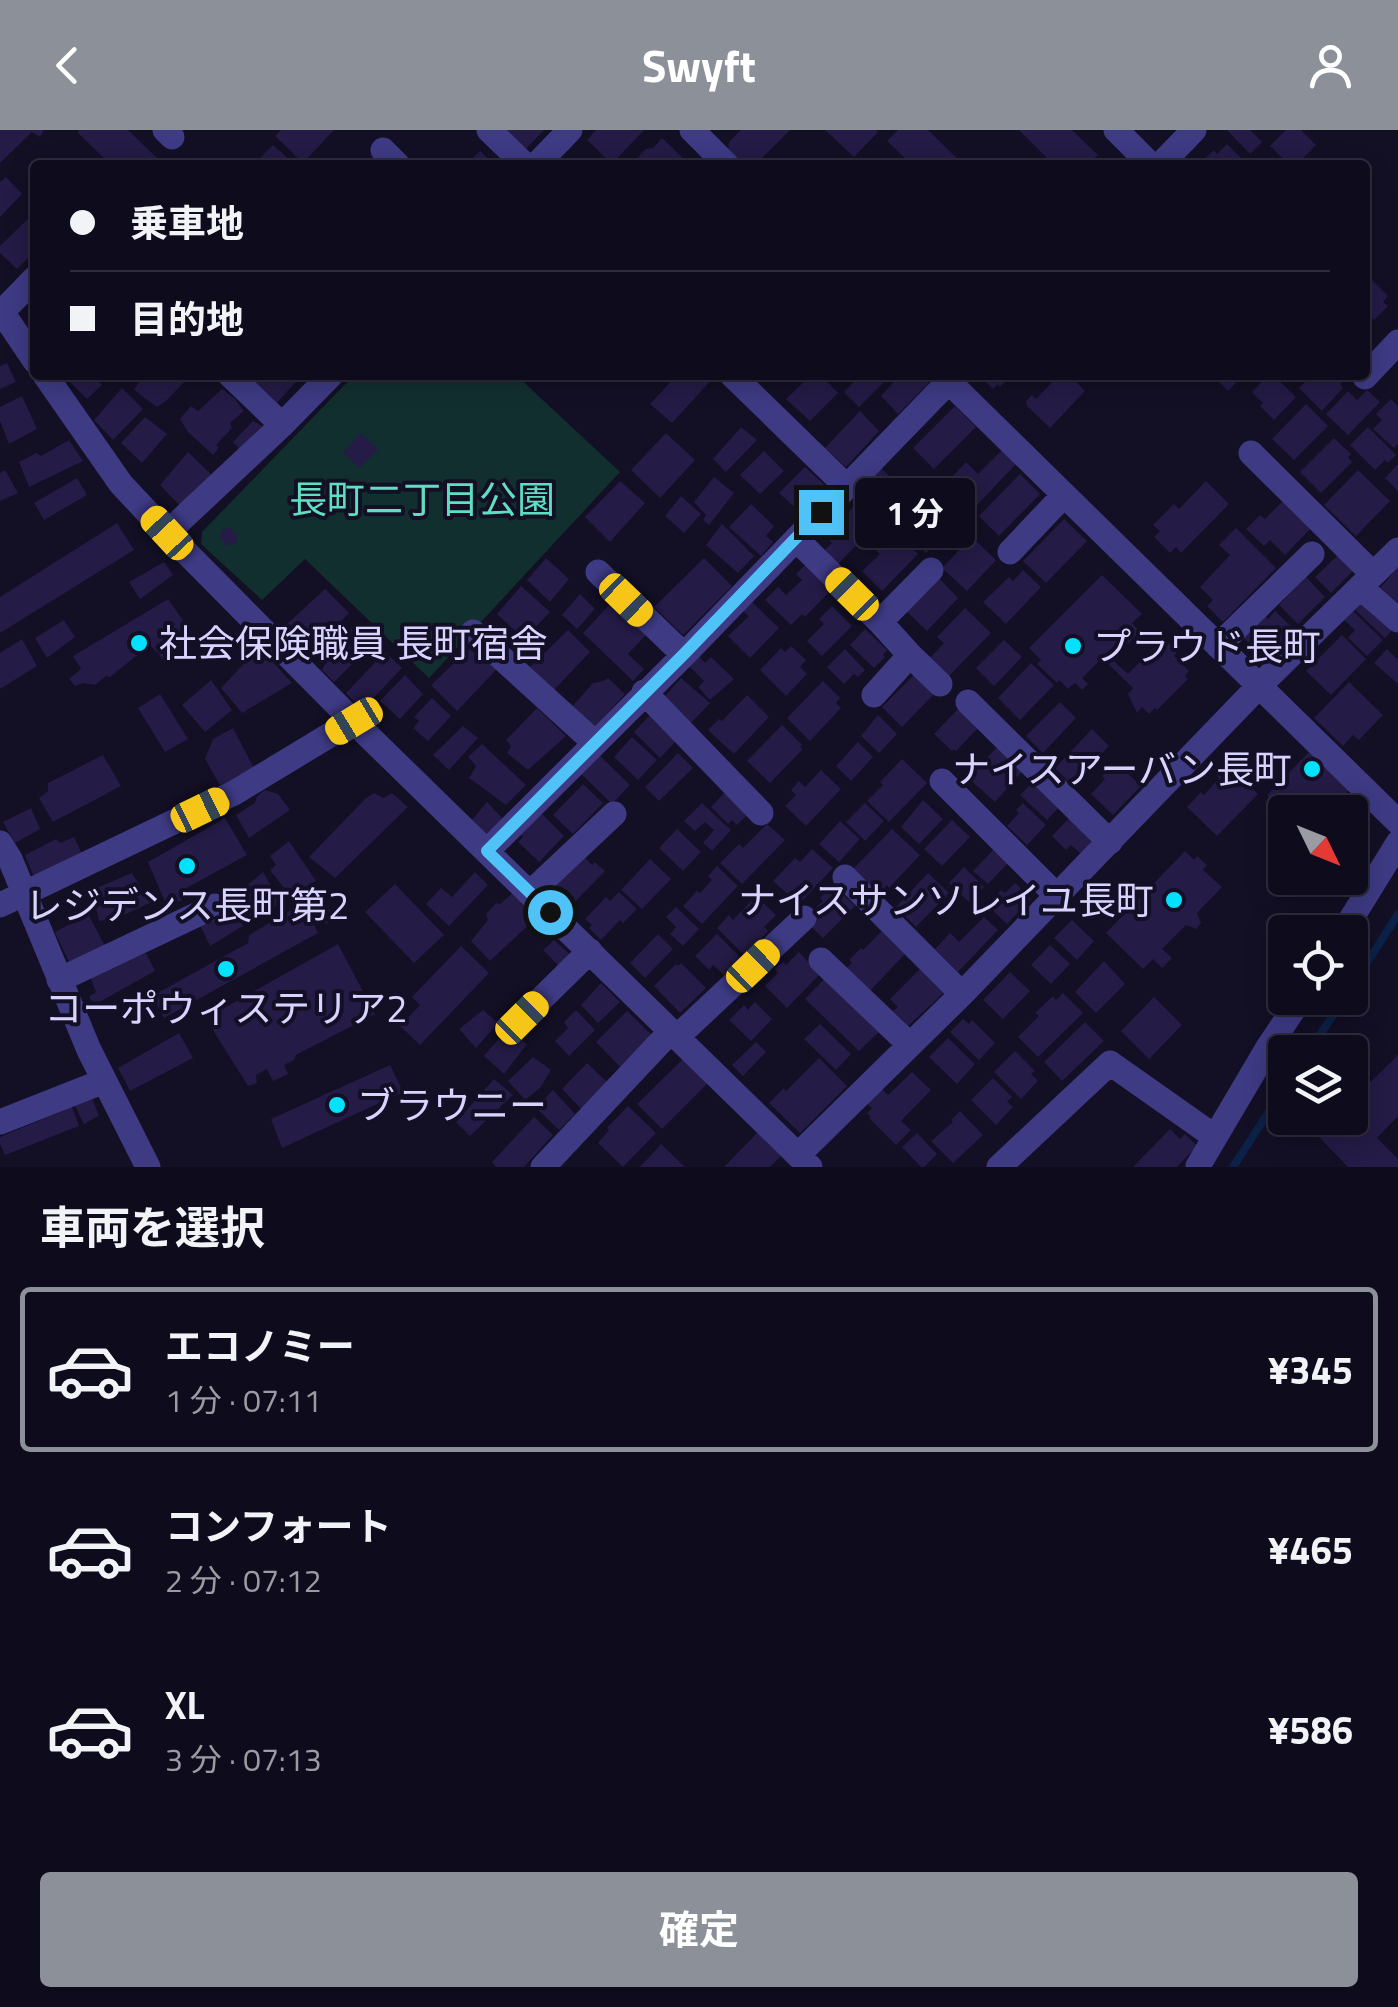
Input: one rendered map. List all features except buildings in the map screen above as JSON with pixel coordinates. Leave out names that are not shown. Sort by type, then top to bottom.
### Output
[{"type":"street","points":[[489,130],[521,160]]},
{"type":"street","points":[[541,160],[570,130]]},
{"type":"street","points":[[692,130],[722,160]]},
{"type":"street","points":[[1116,130],[1146,160]]},
{"type":"street","points":[[1165,160],[1194,130]]},
{"type":"street","points":[[30,283],[1,310],[30,354]]},
{"type":"street","points":[[1370,373],[1398,342]]},
{"type":"street","points":[[48,380],[121,484],[167,533],[804,1161],[910,1045],[1260,685],[1398,550]]},
{"type":"street","points":[[235,380],[282,425]]},
{"type":"street","points":[[167,533],[326,380]]},
{"type":"street","points":[[737,380],[846,486]]},
{"type":"street","points":[[487,851],[684,654],[946,380]]},
{"type":"street","points":[[952,380],[1398,822]]},
{"type":"street","points":[[1251,453],[1367,580],[1398,620]]},
{"type":"street","points":[[1010,552],[1064,495]]},
{"type":"street","points":[[796,539],[940,684]]},
{"type":"street","points":[[1218,646],[1312,554]]},
{"type":"street","points":[[880,622],[931,570]]},
{"type":"street","points":[[598,572],[684,654]]},
{"type":"street","points":[[474,632],[595,743]]},
{"type":"street","points":[[874,695],[910,656]]},
{"type":"street","points":[[644,692],[761,813]]},
{"type":"street","points":[[968,702],[1110,842]]},
{"type":"street","points":[[0,905],[234,793],[354,721]]},
{"type":"street","points":[[942,781],[1056,896]]},
{"type":"street","points":[[530,893],[614,814]]},
{"type":"street","points":[[0,843],[104,1081],[148,1167]]},
{"type":"street","points":[[1354,915],[1398,843]]},
{"type":"street","points":[[845,877],[962,994]]},
{"type":"street","points":[[59,980],[215,906]]},
{"type":"street","points":[[543,1167],[674,1034],[804,918]]},
{"type":"street","points":[[522,1018],[590,952]]},
{"type":"street","points":[[821,960],[910,1045]]},
{"type":"street","points":[[1198,1167],[1289,1015]]},
{"type":"street","points":[[999,1167],[1110,1064],[1215,1137]]},
{"type":"street","points":[[0,1122],[104,1081]]},
{"type":"green space","name":"長町二丁目公園","points":[[349,380],[521,380],[620,472],[429,678],[305,559],[262,600],[201,544],[202,532]]},
{"type":"waterway","points":[[1368,962],[1398,914]]},
{"type":"waterway","points":[[1320,1035],[1333,1015]]},
{"type":"waterway","points":[[1233,1167],[1268,1113]]},
{"type":"place","name":"社会保険職員 長町宿舎","points":[[139,643]]},
{"type":"place","name":"プラウド長町","points":[[1073,646]]},
{"type":"place","name":"ナイスアーバン長町","points":[[1312,769]]},
{"type":"place","name":"レジデンス長町第2","points":[[187,866]]},
{"type":"place","name":"ナイスサンソレイユ長町","points":[[1174,900]]},
{"type":"place","name":"コーポウィステリア2","points":[[226,969]]},
{"type":"place","name":"ブラウニー","points":[[337,1105]]},
{"type":"route","points":[[550,912],[487,851],[821,512]]}]
